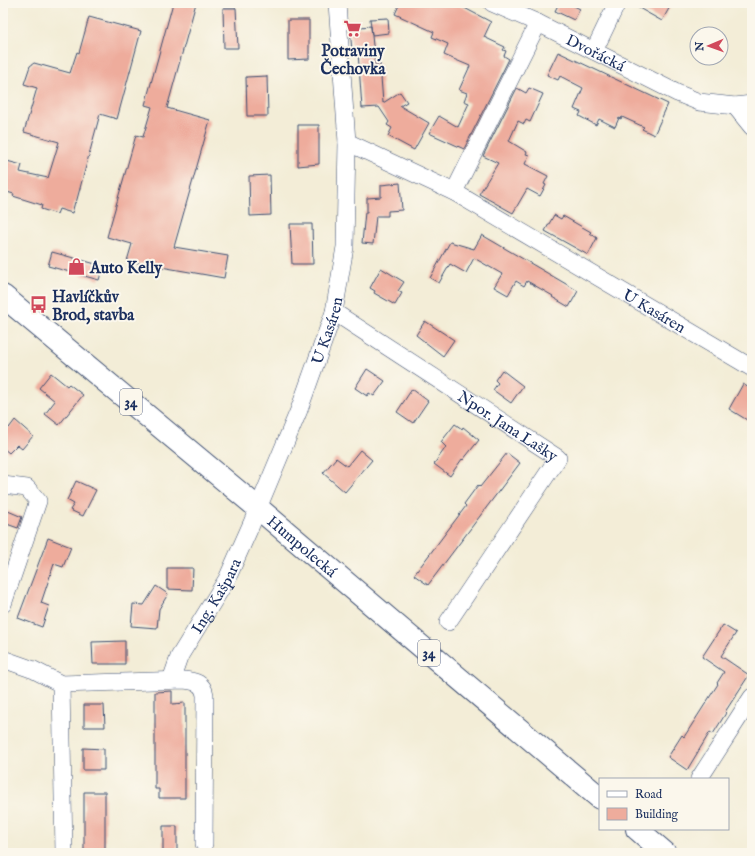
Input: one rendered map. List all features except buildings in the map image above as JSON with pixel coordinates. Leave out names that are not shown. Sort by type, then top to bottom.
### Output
[{"type":"main road","name":"Humpolecká","points":[[3,296],[258,508],[599,797]]},
{"type":"main road","points":[[638,830],[665,853]]},
{"type":"street","name":"U Kasáren","points":[[258,508],[299,410],[334,312],[345,247],[347,142],[337,3]]},
{"type":"street","name":"Dvořácká","points":[[492,3],[594,51],[676,92],[700,102],[735,106],[752,104]]},
{"type":"street","points":[[594,51],[617,3]]},
{"type":"street","points":[[454,192],[538,24]]},
{"type":"street","points":[[735,106],[752,127]]},
{"type":"street","name":"U Kasáren","points":[[347,142],[454,192],[752,368]]},
{"type":"street","name":"Npor. Jana Lašky","points":[[334,312],[558,458],[448,622]]},
{"type":"street","points":[[3,485],[27,488],[38,501],[3,604]]},
{"type":"street","name":"Ing. Kašpara","points":[[171,680],[183,651],[230,573],[258,508]]},
{"type":"street","points":[[3,659],[34,670],[61,684],[184,680],[195,681],[202,686],[204,690],[204,844]]},
{"type":"street","points":[[61,684],[64,853]]},
{"type":"street","points":[[700,778],[752,697]]},
{"type":"place","name":"Potraviny Čechovka","points":[[353,29]]},
{"type":"place","name":"Auto Kelly","points":[[77,267]]},
{"type":"place","name":"Havlíčkův Brod, stavba","points":[[39,305]]}]
